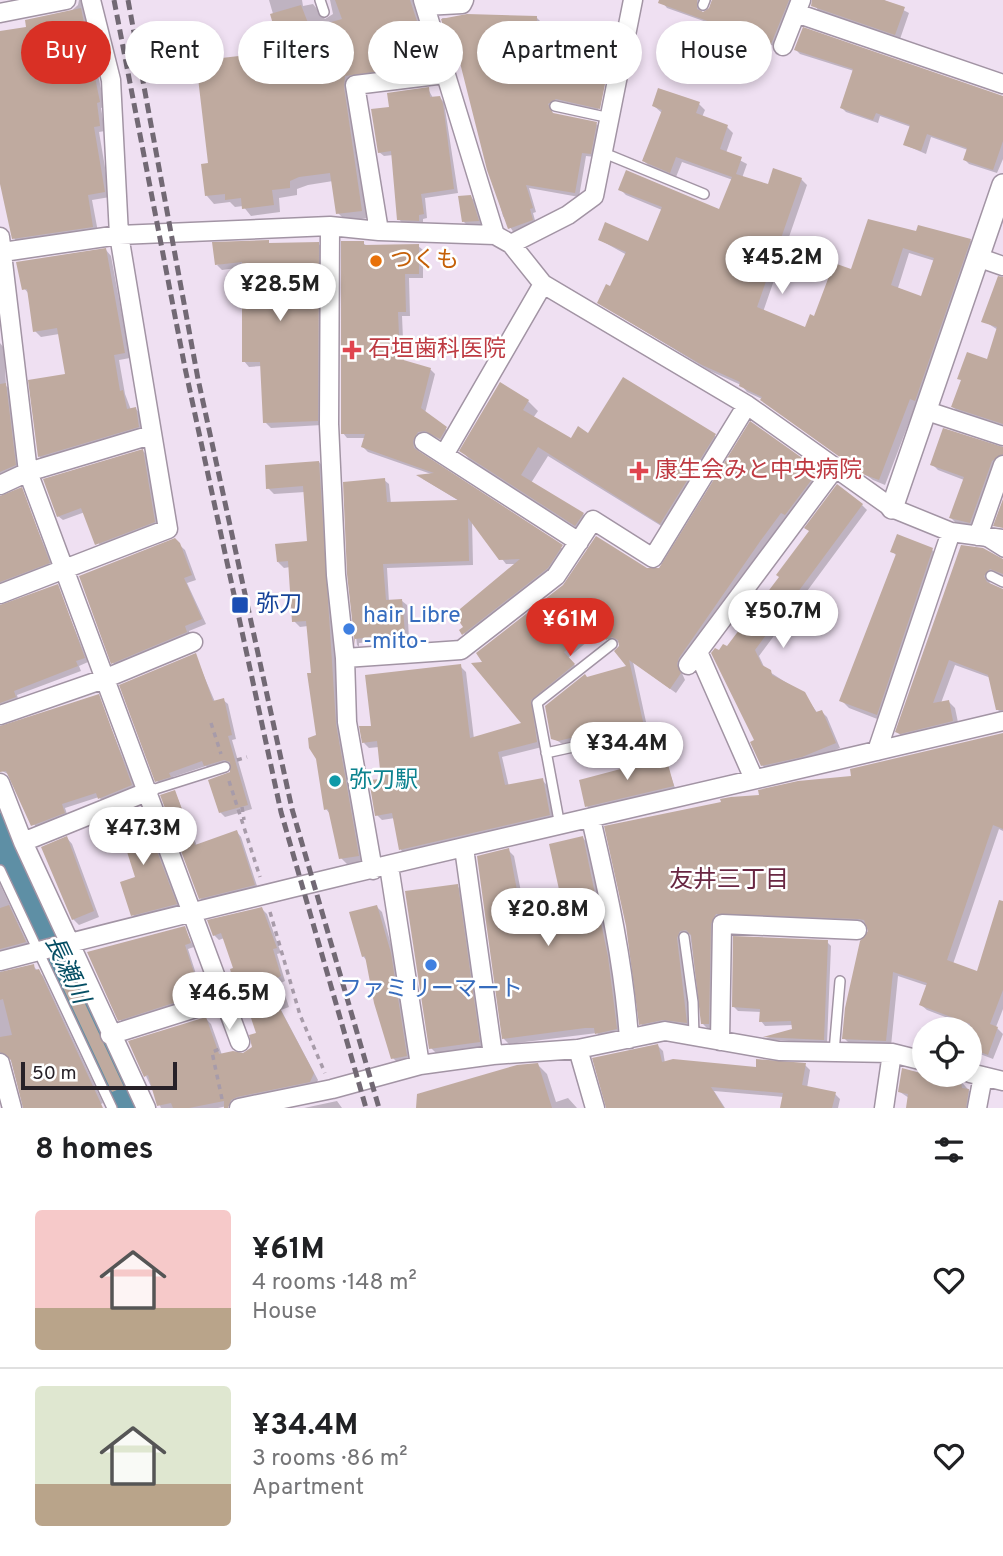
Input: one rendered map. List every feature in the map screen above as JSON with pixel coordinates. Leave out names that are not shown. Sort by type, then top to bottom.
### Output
[{"type":"street","points":[[0,13],[66,0]]},
{"type":"street","points":[[0,594],[168,529],[150,435],[119,235],[111,80],[91,0]]},
{"type":"street","points":[[429,21],[424,3],[462,4],[464,0]]},
{"type":"street","points":[[240,1042],[191,915],[149,791],[27,472],[5,316],[2,244],[119,235],[330,226],[503,239],[568,215],[594,196],[633,0]]},
{"type":"street","points":[[783,46],[799,6],[1003,84]]},
{"type":"street","points":[[368,83],[355,85],[379,231]]},
{"type":"street","points":[[449,84],[503,239],[543,284],[747,405],[892,508],[951,532],[1003,539]]},
{"type":"street","points":[[892,508],[928,411],[1003,185]]},
{"type":"street","points":[[330,226],[329,424],[347,722],[381,868],[420,1065]]},
{"type":"street","points":[[979,258],[1003,266]]},
{"type":"street","points":[[443,455],[543,284]]},
{"type":"street","points":[[345,658],[461,650],[556,576],[593,520],[653,558],[747,405]]},
{"type":"street","points":[[928,411],[1003,436]]},
{"type":"street","points":[[0,485],[27,472],[150,435]]},
{"type":"street","points":[[424,442],[579,542]]},
{"type":"street","points":[[978,536],[1003,466]]},
{"type":"street","points":[[754,779],[693,658],[835,468]]},
{"type":"street","points":[[877,751],[951,532]]},
{"type":"street","points":[[0,715],[104,679],[193,642]]},
{"type":"street","points":[[0,961],[191,915],[264,893],[381,868],[1003,721]]},
{"type":"street","points":[[0,783],[66,944],[145,1108]]},
{"type":"street","points":[[23,842],[149,791]]},
{"type":"street","points":[[591,818],[614,919],[625,990],[629,1039]]},
{"type":"street","points":[[464,848],[493,1055]]},
{"type":"street","points":[[720,1041],[722,924],[857,930]]},
{"type":"street","points":[[110,1035],[224,999]]},
{"type":"street","points":[[247,1107],[332,1089],[420,1065],[493,1055],[578,1049],[665,1031],[779,1051],[892,1053],[912,1058]]},
{"type":"street","points":[[578,1049],[595,1108]]},
{"type":"street","points":[[884,1108],[892,1053]]},
{"type":"street","points":[[0,1063],[12,1108]]},
{"type":"street","points":[[982,1076],[1003,1081]]},
{"type":"street","points":[[976,1087],[977,1108]]},
{"type":"lane","points":[[320,0],[324,12]]},
{"type":"lane","points":[[555,106],[610,118]]},
{"type":"lane","points":[[604,153],[704,194]]},
{"type":"lane","points":[[978,536],[1003,552]]},
{"type":"lane","points":[[991,576],[1003,582]]},
{"type":"lane","points":[[560,825],[537,703],[612,643]]},
{"type":"lane","points":[[546,753],[605,740]]},
{"type":"lane","points":[[149,791],[225,767]]},
{"type":"lane","points":[[0,870],[42,950],[112,1108]]},
{"type":"lane","points":[[684,937],[693,1002],[694,1036]]},
{"type":"lane","points":[[834,1052],[840,981]]},
{"type":"path","points":[[211,723],[300,1015],[332,1089]]},
{"type":"path","points":[[235,761],[247,757]]},
{"type":"path","points":[[242,807],[245,829]]},
{"type":"path","points":[[224,1108],[212,1052],[240,1042]]},
{"type":"building","points":[[335,0],[410,0],[417,21],[368,21],[368,73],[354,75],[354,21],[335,21],[342,19]]},
{"type":"building","points":[[659,0],[697,0],[697,9],[703,12],[709,8],[712,0],[789,0],[772,42],[772,21],[708,21],[658,3]]},
{"type":"building","points":[[812,0],[884,0],[905,7],[895,35],[811,6]]},
{"type":"building","points":[[301,5],[307,21],[272,21],[270,14]]},
{"type":"building","points":[[81,8],[84,21],[25,21]]},
{"type":"building","points":[[467,14],[537,16],[537,21],[477,21],[477,84],[605,84],[600,109],[556,99],[548,104],[553,113],[597,122],[591,154],[582,153],[575,193],[526,185],[533,208],[530,209],[533,220],[508,229],[487,170],[463,75],[463,21],[441,19]]},
{"type":"building","points":[[803,27],[1003,96],[1003,141],[993,170],[963,160],[967,148],[927,134],[921,151],[903,145],[910,125],[876,113],[873,120],[840,108],[853,69],[794,50]]},
{"type":"building","points":[[21,28],[21,84],[96,84],[100,126],[94,127],[105,192],[88,195],[93,227],[12,239],[0,184],[0,31]]},
{"type":"building","points":[[238,56],[238,84],[344,84],[362,211],[336,214],[330,173],[299,177],[290,181],[290,188],[272,190],[274,205],[242,209],[241,198],[225,200],[225,194],[205,196],[201,164],[208,163],[199,84],[224,84],[224,58]]},
{"type":"building","points":[[429,87],[430,97],[440,96],[443,104],[454,189],[421,194],[424,214],[419,215],[419,221],[397,220],[391,151],[378,153],[371,109],[389,107],[387,93]]},
{"type":"building","points":[[658,88],[700,102],[696,113],[728,125],[720,149],[742,157],[736,174],[768,184],[773,168],[802,178],[757,307],[805,327],[810,314],[814,316],[834,263],[851,269],[868,219],[916,231],[918,225],[971,239],[915,401],[910,399],[879,480],[865,475],[760,400],[762,397],[739,386],[740,382],[702,365],[597,303],[606,284],[610,286],[626,252],[598,240],[605,222],[648,241],[662,207],[618,190],[626,170],[719,209],[732,177],[676,157],[670,173],[642,161],[662,110],[652,106]],"holes":[[[903,248],[934,258],[921,296],[891,285]]]},
{"type":"building","points":[[471,195],[479,221],[462,222],[458,196]]},
{"type":"building","points":[[269,240],[269,243],[319,242],[318,421],[263,423],[260,362],[242,362],[242,262],[215,265],[212,242]]},
{"type":"building","points":[[341,241],[364,241],[364,245],[419,244],[419,274],[405,274],[406,312],[398,312],[400,359],[431,368],[421,408],[447,427],[440,439],[425,431],[418,432],[413,441],[414,448],[563,545],[548,568],[462,635],[459,630],[463,627],[454,614],[520,559],[499,560],[468,518],[469,561],[383,564],[386,600],[402,599],[405,633],[355,639],[355,646],[347,574],[343,482],[385,478],[387,502],[458,500],[416,475],[434,473],[361,447],[365,434],[341,434]]},
{"type":"building","points":[[106,248],[125,353],[114,355],[120,391],[123,390],[127,409],[136,407],[139,427],[38,457],[28,380],[65,374],[57,328],[33,332],[27,289],[22,290],[16,262]]},
{"type":"building","points":[[998,276],[1003,277],[1003,424],[951,407],[967,352],[987,359],[997,327],[981,322]]},
{"type":"building","points":[[623,377],[716,434],[660,524],[538,447],[521,475],[584,513],[575,526],[459,451],[500,382],[529,400],[523,410],[571,438],[578,426],[588,433]]},
{"type":"building","points":[[6,383],[16,465],[0,472],[0,384]]},
{"type":"building","points":[[750,421],[819,470],[785,515],[781,513],[679,658],[677,664],[681,673],[670,689],[629,660],[644,726],[627,730],[626,725],[558,741],[551,739],[545,706],[585,674],[587,677],[626,666],[614,651],[619,646],[618,640],[612,637],[606,640],[595,626],[564,652],[575,664],[531,700],[537,742],[498,752],[505,785],[543,778],[550,815],[399,850],[392,813],[375,816],[369,780],[381,779],[377,741],[362,743],[359,726],[371,726],[365,675],[461,664],[470,738],[521,723],[471,663],[482,662],[476,653],[563,585],[596,536],[647,568],[659,568]]},
{"type":"building","points":[[943,428],[1003,447],[1003,454],[992,461],[970,523],[949,518],[964,477],[930,465]]},
{"type":"building","points":[[143,449],[155,522],[95,545],[81,508],[57,517],[43,479]]},
{"type":"building","points":[[319,461],[336,724],[359,856],[339,859],[328,809],[324,810],[316,759],[309,748],[308,738],[316,735],[307,673],[311,673],[306,621],[292,622],[288,561],[277,562],[275,544],[307,541],[303,486],[266,489],[265,465]]},
{"type":"building","points":[[837,484],[863,504],[755,650],[762,665],[771,670],[772,675],[805,692],[816,712],[822,710],[836,743],[802,757],[761,766],[750,742],[754,740],[711,653],[715,648],[719,650],[723,644],[727,646],[779,577],[776,575],[809,531],[804,528]]},
{"type":"building","points":[[22,487],[50,563],[0,582],[0,496]]},
{"type":"building","points":[[1003,499],[1003,528],[993,526]]},
{"type":"building","points":[[897,534],[933,548],[877,715],[839,701],[896,554],[890,552]]},
{"type":"building","points":[[175,538],[180,543],[192,575],[184,578],[202,619],[185,626],[187,632],[111,664],[79,576]]},
{"type":"building","points":[[961,545],[983,548],[1003,559],[1003,574],[990,569],[984,576],[987,582],[1003,589],[1003,710],[996,710],[988,675],[949,660],[933,703],[949,700],[953,721],[900,734],[895,732]]},
{"type":"building","points":[[58,584],[85,658],[76,661],[78,666],[14,691],[16,697],[0,703],[0,605]]},
{"type":"building","points":[[196,653],[213,701],[224,698],[232,735],[228,736],[248,805],[219,813],[208,780],[230,772],[230,762],[224,760],[204,766],[202,761],[169,773],[171,777],[155,782],[119,685]]},
{"type":"building","points":[[99,694],[132,785],[98,799],[96,793],[62,804],[65,813],[31,826],[6,771],[0,772],[0,726]]},
{"type":"building","points":[[1003,733],[1003,829],[993,825],[947,960],[977,971],[999,900],[1003,901],[1003,990],[990,1024],[998,1027],[988,1055],[982,1053],[982,1017],[951,1017],[919,1005],[927,983],[893,972],[886,1041],[842,1039],[845,1008],[860,941],[868,931],[864,920],[858,919],[716,914],[711,924],[709,1024],[701,1024],[691,935],[686,930],[680,931],[677,938],[687,1023],[663,1020],[639,1025],[626,926],[604,826],[721,802],[720,799],[759,795],[758,790],[798,781],[851,776],[850,769]]},
{"type":"building","points":[[666,757],[674,786],[585,807],[579,780]]},
{"type":"building","points":[[175,790],[195,845],[237,830],[255,885],[199,899],[160,795]]},
{"type":"building","points":[[140,807],[177,904],[131,916],[120,882],[135,877],[116,817]]},
{"type":"building","points":[[67,836],[94,911],[72,920],[41,847]]},
{"type":"building","points":[[583,836],[608,957],[617,1029],[595,1034],[594,1028],[585,1028],[502,1039],[477,856],[509,848],[519,901],[560,894],[549,844]]},
{"type":"building","points":[[458,884],[480,1042],[429,1049],[405,891]]},
{"type":"building","points":[[9,905],[26,942],[0,949],[0,908]]},
{"type":"building","points":[[377,905],[391,953],[407,1056],[391,1059],[374,1003],[365,956],[362,957],[349,912]]},
{"type":"building","points":[[262,907],[277,948],[273,949],[281,976],[277,978],[285,1002],[278,1005],[314,1073],[310,1082],[237,1097],[231,1100],[228,1108],[224,1108],[224,1101],[189,1108],[173,1108],[171,1103],[157,1106],[148,1075],[144,1077],[128,1041],[206,1017],[219,1054],[233,1051],[243,1053],[252,1047],[249,1035],[256,1033],[241,988],[236,990],[230,969],[233,968],[221,933],[213,936],[207,920]]},
{"type":"building","points":[[185,926],[191,943],[185,945],[201,994],[118,1021],[87,952]]},
{"type":"building","points":[[733,936],[828,940],[824,1040],[763,1037],[792,1029],[791,1021],[759,1022],[760,1009],[732,1007]]},
{"type":"building","points":[[34,964],[35,970],[39,969],[103,1108],[23,1108],[11,1060],[0,1052],[0,1037],[12,1035],[3,999],[0,1000],[0,972]]},
{"type":"building","points":[[72,976],[124,1087],[112,1092],[60,981]]},
{"type":"building","points":[[658,1044],[662,1062],[673,1059],[756,1067],[756,1059],[806,1063],[802,1085],[836,1092],[832,1108],[780,1108],[783,1093],[711,1087],[724,1108],[606,1108],[592,1058]]},
{"type":"building","points":[[538,1063],[552,1108],[416,1108],[417,1094],[517,1065]]},
{"type":"building","points":[[902,1068],[912,1071],[912,1087],[969,1089],[966,1108],[906,1108],[908,1094],[898,1092]]},
{"type":"waterway","name":"長瀬川","points":[[0,831],[132,1108]]},
{"type":"railway","points":[[114,0],[185,368],[281,812],[366,1108]]},
{"type":"railway","points":[[128,0],[198,379],[292,809],[379,1108]]},
{"type":"place","name":"つくも","points":[[376,261]]},
{"type":"place","name":"石垣歯科医院","points":[[352,350]]},
{"type":"place","name":"康生会みと中央病院","points":[[639,471]]},
{"type":"place","name":"弥刀","points":[[240,605]]},
{"type":"place","name":"hair Libre -mito-","points":[[349,629]]},
{"type":"place","name":"弥刀駅","points":[[335,781]]},
{"type":"place","name":"ファミリーマート","points":[[431,965]]},
{"type":"district","name":"友井三丁目","points":[[729,881]]}]
